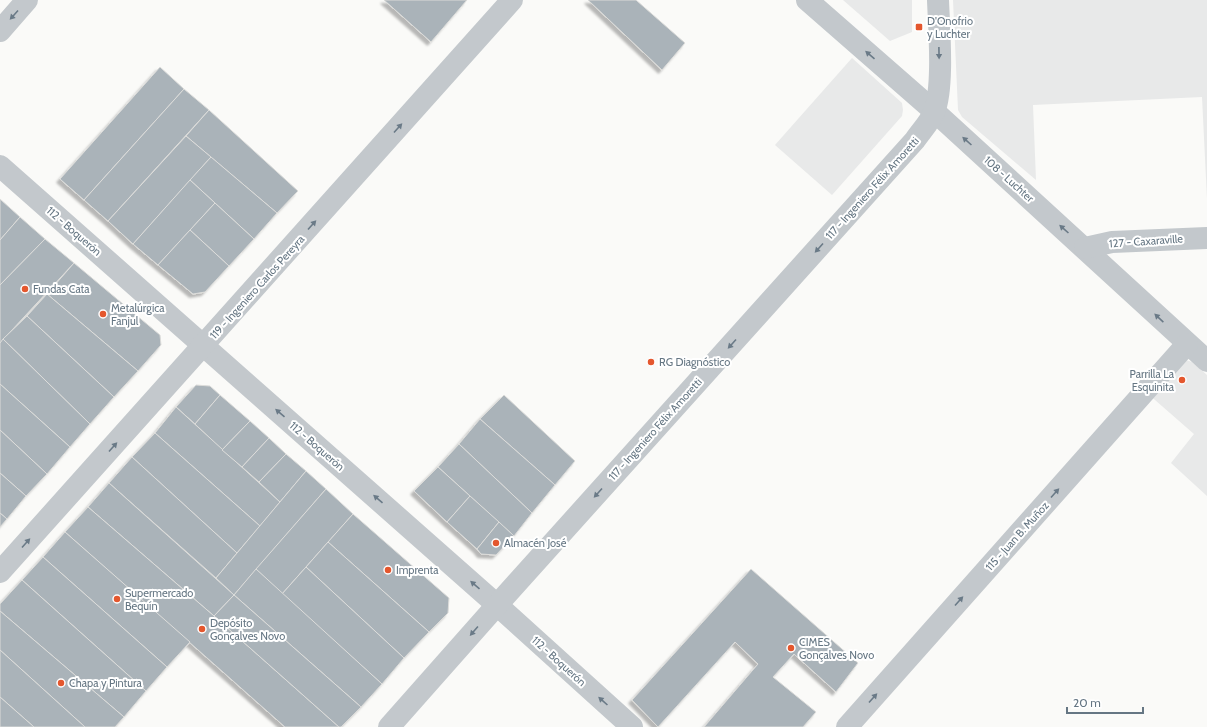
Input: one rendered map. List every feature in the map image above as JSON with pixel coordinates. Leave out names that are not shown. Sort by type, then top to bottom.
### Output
[{"type":"street","points":[[0,31],[27,0]]},
{"type":"street","name":"119 - Ingeniero Carlos Pereyra","points":[[0,572],[204,346],[512,0]]},
{"type":"street","name":"108 - Luchter","points":[[807,0],[934,111],[1207,361]]},
{"type":"street","points":[[934,111],[940,74],[938,0]]},
{"type":"street","name":"117 - Ingeniero Félix Amoretti","points":[[389,727],[497,604],[915,140],[934,111]]},
{"type":"street","name":"112 - Boquerón","points":[[0,166],[497,604],[632,727]]},
{"type":"street","name":"127 - Caxaraville","points":[[1085,248],[1112,242],[1207,238]]},
{"type":"street","name":"115 - Juan B. Muñoz","points":[[847,727],[1187,344]]},
{"type":"shaded area","points":[[843,0],[912,0],[912,32],[890,41]]},
{"type":"shaded area","points":[[953,0],[1207,0],[1207,199],[1202,97],[1033,105],[1036,180],[962,117],[958,110]]},
{"type":"shaded area","points":[[852,58],[902,103],[903,110],[902,116],[832,195],[775,145]]},
{"type":"shaded area","points":[[1186,360],[1192,362],[1207,375],[1207,496],[1171,463],[1194,434],[1147,393]]},
{"type":"building","points":[[384,0],[467,0],[431,42]]},
{"type":"building","points":[[588,0],[636,0],[685,43],[662,70]]},
{"type":"building","points":[[160,67],[184,89],[84,200],[60,179]]},
{"type":"building","points":[[184,89],[209,110],[108,221],[84,200]]},
{"type":"building","points":[[209,110],[298,191],[277,213],[186,136]]},
{"type":"building","points":[[186,136],[211,157],[133,244],[108,221]]},
{"type":"building","points":[[211,157],[277,213],[254,239],[190,180]]},
{"type":"building","points":[[190,180],[215,203],[158,265],[133,244]]},
{"type":"building","points":[[0,199],[20,217],[0,240]]},
{"type":"building","points":[[215,203],[254,239],[229,266],[190,230]]},
{"type":"building","points":[[20,217],[45,239],[0,285],[0,240]]},
{"type":"building","points":[[190,230],[229,266],[205,292],[193,294],[158,265]]},
{"type":"building","name":"Fundas Cata","points":[[45,239],[74,263],[0,343],[0,285]]},
{"type":"building","name":"Metalúrgica Fanjul","points":[[74,263],[160,335],[161,345],[138,371],[47,294]]},
{"type":"building","points":[[47,294],[138,371],[114,397],[27,316]]},
{"type":"building","points":[[27,316],[114,397],[90,424],[3,339]]},
{"type":"building","points":[[3,339],[90,424],[70,447],[0,384],[0,343]]},
{"type":"building","points":[[0,384],[70,447],[47,474],[0,430]]},
{"type":"building","points":[[196,385],[210,386],[220,395],[195,424],[176,407]]},
{"type":"building","points":[[220,395],[250,421],[222,450],[195,424]]},
{"type":"building","points":[[504,395],[575,461],[555,485],[480,419]]},
{"type":"building","points":[[176,407],[280,502],[260,526],[155,433]]},
{"type":"building","points":[[480,419],[555,485],[532,513],[459,444]]},
{"type":"building","points":[[250,421],[269,438],[242,467],[222,450]]},
{"type":"building","points":[[0,430],[47,474],[26,496],[0,473]]},
{"type":"building","points":[[155,433],[260,526],[237,553],[132,457]]},
{"type":"building","points":[[269,438],[286,454],[259,482],[242,467]]},
{"type":"building","points":[[459,444],[532,513],[514,536],[438,467]]},
{"type":"building","points":[[286,454],[306,471],[280,502],[259,482]]},
{"type":"building","points":[[132,457],[237,553],[216,578],[109,483]]},
{"type":"building","points":[[438,467],[470,496],[447,522],[414,491]]},
{"type":"building","points":[[306,471],[326,489],[234,595],[216,578]]},
{"type":"building","points":[[0,473],[26,496],[7,519],[0,513]]},
{"type":"building","points":[[109,483],[234,595],[214,616],[88,507]]},
{"type":"building","points":[[326,489],[353,514],[282,594],[256,569]]},
{"type":"building","points":[[470,496],[499,522],[477,549],[447,522]]},
{"type":"building","name":"Depósito Gonçalves Novo","points":[[88,507],[339,727],[285,727],[65,532]]},
{"type":"building","points":[[0,513],[7,519],[0,527]]},
{"type":"building","name":"Imprenta","points":[[353,514],[449,598],[448,613],[429,632],[328,542]]},
{"type":"building","points":[[499,522],[514,536],[496,555],[481,554],[477,549]]},
{"type":"building","name":"Supermercado Bequín","points":[[65,532],[190,642],[167,667],[43,557]]},
{"type":"building","points":[[328,542],[429,632],[404,658],[306,567]]},
{"type":"building","points":[[43,557],[167,667],[146,691],[22,580]]},
{"type":"building","points":[[306,567],[404,658],[382,684],[282,594]]},
{"type":"building","points":[[256,569],[382,684],[361,707],[234,595]]},
{"type":"building","name":"CIMES Gonçalves Novo","points":[[751,569],[858,663],[836,692],[794,654],[773,677],[816,712],[803,727],[704,727],[758,664],[735,642],[658,727],[632,700]]},
{"type":"building","points":[[22,580],[146,691],[124,717],[0,611],[0,604]]},
{"type":"building","points":[[234,595],[361,707],[341,727],[339,727],[214,616]]},
{"type":"building","name":"Chapa y Pintura","points":[[0,611],[124,717],[115,727],[85,727],[0,650]]},
{"type":"building","points":[[0,650],[85,727],[34,727],[0,697]]},
{"type":"building","points":[[0,697],[34,727],[0,727]]},
{"type":"place","name":"D'Onofrio y Luchter","points":[[919,27]]},
{"type":"place","name":"Fundas Cata","points":[[25,289]]},
{"type":"place","name":"Metalúrgica Fanjul","points":[[103,314]]},
{"type":"place","name":"RG Diagnóstico","points":[[651,362]]},
{"type":"place","name":"Parrilla La Esquinita","points":[[1182,380]]},
{"type":"place","name":"Almacén José","points":[[496,543]]},
{"type":"place","name":"Imprenta","points":[[388,570]]},
{"type":"place","name":"Supermercado Bequín","points":[[117,599]]},
{"type":"place","name":"Depósito Gonçalves Novo","points":[[202,629]]},
{"type":"place","name":"CIMES Gonçalves Novo","points":[[791,648]]},
{"type":"place","name":"Chapa y Pintura","points":[[61,683]]}]
